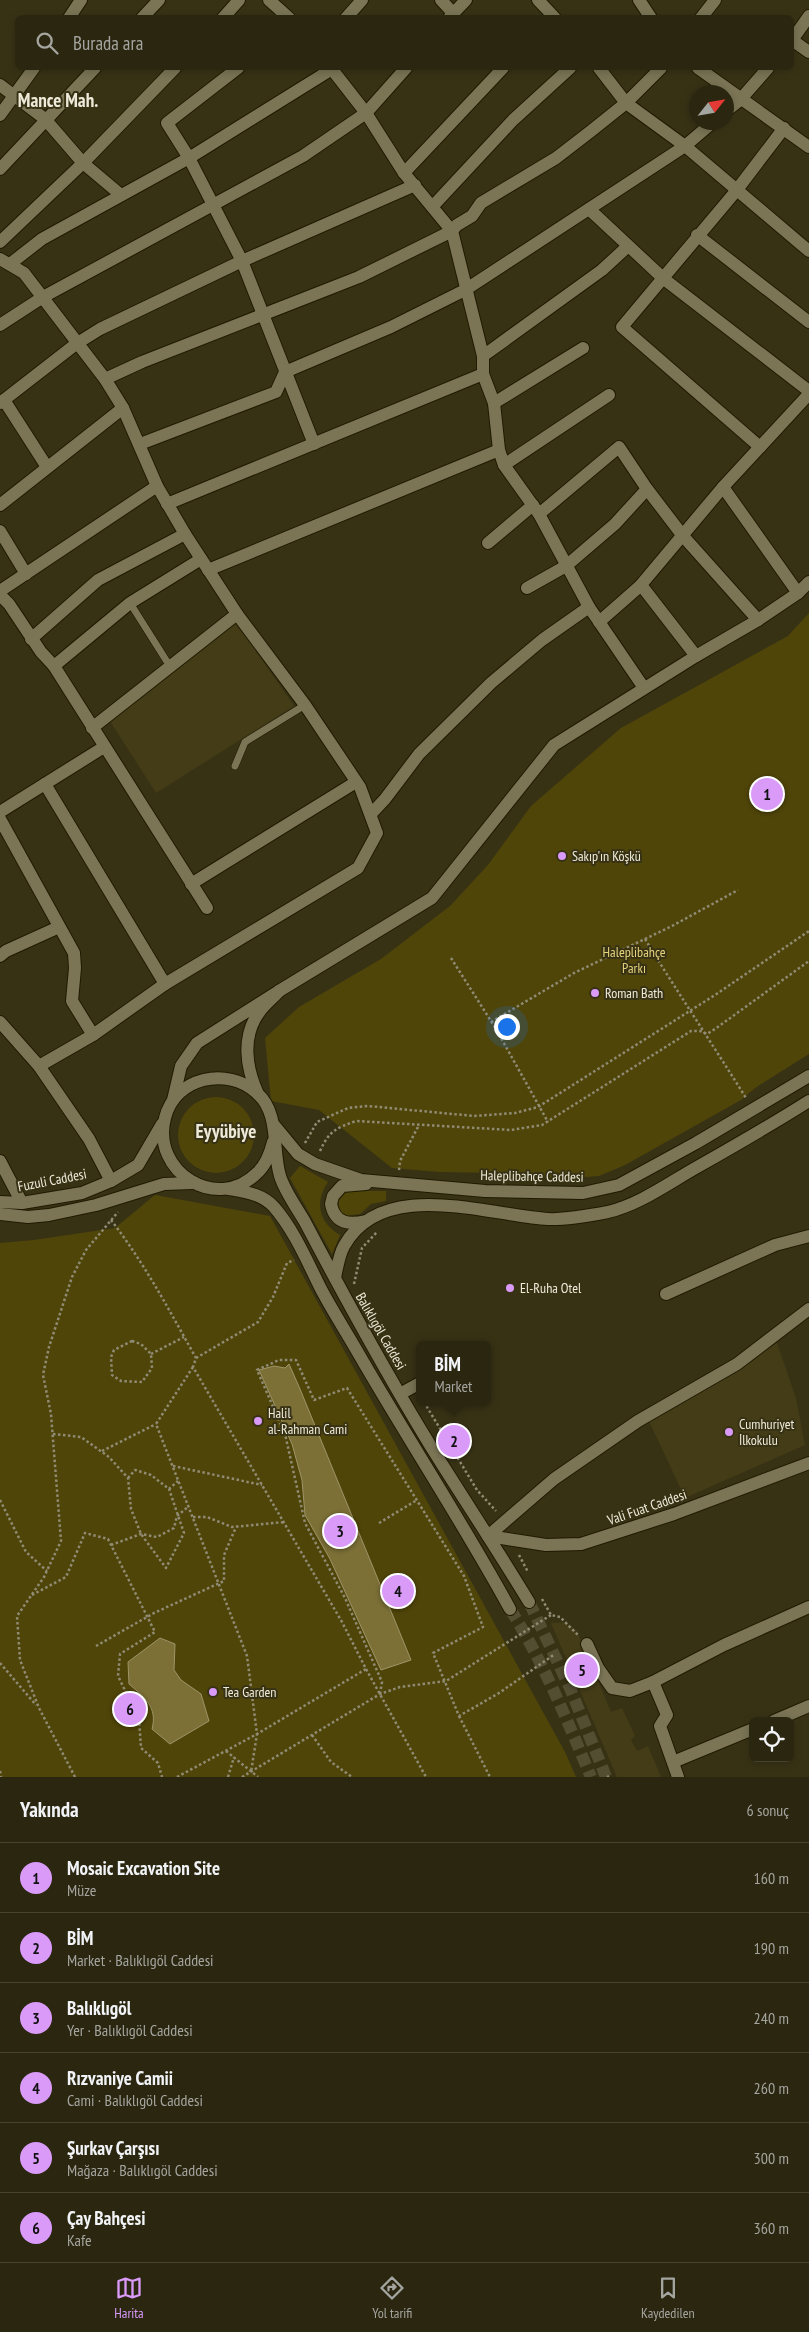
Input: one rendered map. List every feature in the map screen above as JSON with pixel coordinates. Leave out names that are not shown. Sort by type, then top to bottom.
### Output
[{"type":"street","points":[[71,15],[81,0]]},
{"type":"street","points":[[145,15],[159,0]]},
{"type":"street","points":[[225,15],[239,0]]},
{"type":"street","points":[[270,0],[286,15]]},
{"type":"street","points":[[349,15],[362,0]]},
{"type":"street","points":[[441,0],[451,15],[466,0]]},
{"type":"street","points":[[538,0],[552,15]]},
{"type":"street","points":[[639,0],[649,15]]},
{"type":"street","points":[[703,15],[715,0]]},
{"type":"street","points":[[794,37],[809,16]]},
{"type":"street","points":[[794,41],[809,52]]},
{"type":"street","points":[[0,115],[33,70]]},
{"type":"street","points":[[0,169],[92,70]]},
{"type":"street","points":[[0,242],[83,163],[173,70]]},
{"type":"street","points":[[235,70],[167,123],[189,158],[242,261],[314,444]]},
{"type":"street","points":[[39,1066],[93,1035],[165,984],[358,868],[377,833],[371,814],[356,782],[305,705],[237,614],[185,534],[157,486],[123,408],[105,380],[24,273],[5,261],[189,158],[329,70]]},
{"type":"street","points":[[334,70],[366,113],[404,173],[452,231],[465,290],[483,356],[483,374],[494,403],[499,450],[504,465],[536,510],[589,607],[644,688]]},
{"type":"street","points":[[0,325],[43,297],[304,156],[366,113],[404,70]]},
{"type":"street","points":[[404,173],[501,70]]},
{"type":"street","points":[[433,206],[513,120],[568,70]]},
{"type":"street","points":[[601,70],[626,103],[685,146],[809,252]]},
{"type":"street","points":[[105,380],[142,362],[359,277],[452,231],[457,225],[472,216],[481,203],[556,158],[626,103],[659,70]]},
{"type":"street","points":[[701,70],[740,100],[784,128],[809,147]]},
{"type":"street","points":[[734,105],[766,70]]},
{"type":"street","points":[[0,84],[45,119],[83,163],[121,195]]},
{"type":"street","points":[[760,447],[622,327],[736,191],[784,128]]},
{"type":"street","points":[[140,444],[276,392],[286,372],[391,327],[465,290],[685,146],[704,130]]},
{"type":"street","points":[[47,467],[2,402],[76,344],[100,329],[242,261],[415,185]]},
{"type":"street","points":[[589,209],[627,247],[664,279],[809,393],[723,487],[641,585],[599,622]]},
{"type":"street","points":[[698,235],[809,322]]},
{"type":"street","points":[[483,356],[602,270],[627,247]]},
{"type":"street","points":[[494,403],[583,348]]},
{"type":"street","points":[[168,504],[483,374]]},
{"type":"street","points":[[504,465],[609,395]]},
{"type":"street","points":[[0,505],[123,408]]},
{"type":"street","points":[[488,543],[536,510],[618,447],[683,536],[758,620]]},
{"type":"street","points":[[208,570],[499,450]]},
{"type":"street","points":[[0,591],[157,486]]},
{"type":"street","points":[[723,487],[798,593]]},
{"type":"street","points":[[527,588],[566,566],[615,524],[647,489]]},
{"type":"street","points":[[0,531],[26,574]]},
{"type":"street","points":[[32,639],[98,580],[185,534]]},
{"type":"street","points":[[54,666],[130,602],[201,559]]},
{"type":"street","points":[[510,1609],[453,1508],[385,1400],[304,1254],[274,1207],[263,1198],[251,1193],[227,1188],[209,1188],[192,1182],[177,1171],[167,1154],[163,1136],[165,1117],[173,1100],[181,1066],[198,1043],[432,898],[554,745],[696,656],[758,620],[798,593],[809,582]]},
{"type":"street","points":[[641,585],[696,656]]},
{"type":"street","points":[[0,595],[9,604],[32,639],[54,666],[207,908]]},
{"type":"street","points":[[371,814],[385,799],[419,754],[492,683],[542,640],[589,607]]},
{"type":"street","points":[[92,728],[171,668],[237,614]]},
{"type":"street","points":[[0,812],[104,747]]},
{"type":"street","points":[[191,884],[356,782]]},
{"type":"street","points":[[46,784],[165,984]]},
{"type":"street","points":[[0,819],[74,953],[75,968],[72,1001],[93,1035]]},
{"type":"street","points":[[0,956],[6,951],[59,927]]},
{"type":"street","points":[[227,1188],[243,1183],[258,1173],[268,1159],[274,1142],[274,1125],[268,1108],[258,1094],[249,1075],[246,1059],[249,1036],[259,1012],[279,992]]},
{"type":"street","points":[[0,1022],[39,1066],[89,1140],[111,1181]]},
{"type":"street","name":"Haleplibahçe Caddesi","points":[[274,1125],[298,1154],[315,1164],[360,1180],[485,1191],[583,1193],[619,1185],[754,1110],[809,1076]]},
{"type":"street","points":[[173,1100],[187,1086],[205,1079],[224,1077],[242,1082],[258,1094]]},
{"type":"street","points":[[335,1278],[343,1247],[357,1228],[386,1210],[404,1206],[462,1208],[549,1219],[609,1212],[651,1195],[754,1136],[809,1100]]},
{"type":"street","name":"Fuzuli Caddesi","points":[[0,1202],[22,1203],[82,1193],[111,1181],[138,1165],[165,1117]]},
{"type":"street","name":"Balıklıgöl Caddesi","points":[[274,1142],[280,1177],[335,1278],[400,1394],[529,1602]]},
{"type":"street","points":[[0,1161],[22,1203]]},
{"type":"street","points":[[0,1214],[28,1217],[49,1215],[96,1205],[164,1184],[192,1182]]},
{"type":"street","points":[[370,1220],[352,1224],[344,1223],[338,1219],[331,1204],[333,1196],[342,1186],[383,1183]]},
{"type":"street","points":[[666,1294],[775,1246],[809,1236]]},
{"type":"street","points":[[488,1536],[554,1479],[638,1422],[737,1364],[809,1309]]},
{"type":"street","points":[[400,1394],[416,1385]]},
{"type":"street","name":"Vali Fuat Caddesi","points":[[488,1536],[546,1545],[581,1544],[674,1514],[809,1463]]},
{"type":"street","points":[[587,1644],[598,1668],[612,1688],[630,1691],[653,1682],[724,1645],[809,1608]]},
{"type":"street","points":[[653,1682],[667,1715],[660,1726],[678,1777]]},
{"type":"street","points":[[783,1717],[809,1706]]},
{"type":"street","points":[[673,1762],[749,1731]]},
{"type":"lane","points":[[130,602],[171,668]]},
{"type":"lane","points":[[235,766],[244,742],[305,705]]},
{"type":"path","points":[[491,1022],[574,973],[645,939],[738,890]]},
{"type":"path","points":[[298,1154],[317,1122],[348,1108],[368,1106],[474,1116],[515,1113],[538,1108],[689,1012],[809,931]]},
{"type":"path","points":[[645,939],[689,1012],[706,1034],[754,1110]]},
{"type":"path","points":[[451,958],[491,1022],[538,1108],[548,1122]]},
{"type":"path","points":[[706,1034],[809,962]]},
{"type":"path","points":[[315,1164],[327,1136],[344,1125],[356,1121],[512,1130],[526,1129],[548,1122],[691,1031],[700,1031],[706,1034]]},
{"type":"path","points":[[397,1183],[400,1161],[419,1125]]},
{"type":"path","points":[[75,1777],[38,1708],[20,1660],[16,1616],[47,1571],[61,1541],[51,1414],[43,1375],[49,1347],[72,1277],[86,1250],[135,1193]]},
{"type":"path","points":[[111,1220],[137,1254],[196,1358]]},
{"type":"path","points":[[356,1292],[354,1283],[362,1248],[378,1231]]},
{"type":"path","points":[[101,1451],[156,1424],[193,1367],[196,1358],[258,1322],[273,1297],[287,1263],[304,1254]]},
{"type":"path","points":[[151,1354],[184,1338]]},
{"type":"path","points":[[132,1341],[141,1344],[151,1354],[152,1368],[142,1382],[121,1381],[112,1375],[111,1356],[114,1350],[120,1346],[132,1341]]},
{"type":"path","points":[[380,1694],[382,1682],[345,1598],[305,1523],[285,1434],[257,1370],[280,1360],[296,1360],[314,1400],[347,1388],[464,1576],[483,1627],[433,1652],[459,1716],[490,1777]]},
{"type":"path","points":[[193,1367],[342,1622],[426,1777]]},
{"type":"path","points":[[156,1424],[178,1482],[190,1506],[247,1656],[257,1734],[252,1772]]},
{"type":"path","points":[[53,1434],[80,1437],[109,1457],[128,1478],[131,1509],[141,1534],[166,1568],[184,1533],[169,1489],[152,1475],[135,1470],[128,1478]]},
{"type":"path","points":[[173,1466],[263,1485]]},
{"type":"path","points":[[169,1489],[178,1482]]},
{"type":"path","points":[[0,1500],[26,1552],[47,1571]]},
{"type":"path","points":[[379,1523],[417,1500]]},
{"type":"path","points":[[111,1545],[141,1534],[157,1537],[174,1528],[177,1516],[190,1506]]},
{"type":"path","points":[[193,1517],[207,1517],[232,1527],[285,1522]]},
{"type":"path","points":[[96,1646],[147,1616],[224,1581],[224,1555],[236,1527]]},
{"type":"path","points":[[31,1596],[66,1578],[85,1533],[108,1539],[155,1632],[120,1654],[118,1676],[138,1719],[141,1748],[158,1763],[162,1777]]},
{"type":"path","points":[[242,1777],[380,1694],[400,1687],[446,1681],[551,1615]]},
{"type":"path","points":[[459,1716],[499,1692],[555,1654]]},
{"type":"path","points":[[0,1663],[38,1708]]},
{"type":"path","points":[[177,1777],[257,1734],[366,1669]]},
{"type":"path","points":[[312,1735],[331,1762],[352,1777]]},
{"type":"path","points":[[226,1751],[258,1777]]},
{"type":"path","points":[[228,1777],[234,1756]]},
{"type":"path","points":[[0,1771],[1,1777]]},
{"type":"shaded area","points":[[234,619],[294,706],[156,793],[108,718]]},
{"type":"shaded area","name":"Cumhuriyet İlkokulu","points":[[777,1343],[796,1398],[805,1445],[685,1498],[648,1419]]},
{"type":"shaded area","points":[[289,1364],[411,1660],[381,1670],[330,1559],[305,1515],[302,1480],[292,1444],[259,1370],[274,1366],[285,1368]]},
{"type":"shaded area","points":[[566,1622],[577,1631],[611,1712],[622,1708],[635,1736],[631,1740],[637,1751],[648,1746],[661,1777],[617,1777],[551,1623]]},
{"type":"shaded area","points":[[160,1638],[175,1644],[174,1670],[181,1680],[201,1694],[209,1721],[170,1744],[152,1729],[153,1715],[148,1703],[129,1684],[128,1662]]},
{"type":"green space","name":"Haleplibahçe Parkı","points":[[809,613],[809,1054],[755,1088],[741,1100],[625,1165],[599,1176],[559,1179],[502,1173],[439,1172],[392,1168],[319,1110],[271,1101],[265,1038],[299,1007],[381,959],[450,906],[488,865],[531,806],[621,728],[788,636]]},
{"type":"green space","points":[[216,1097],[231,1100],[243,1108],[251,1120],[254,1135],[251,1150],[243,1162],[231,1170],[216,1173],[201,1170],[189,1162],[181,1150],[178,1135],[181,1120],[189,1108],[201,1100]]},
{"type":"green space","points":[[300,1166],[328,1182],[320,1204],[323,1218],[340,1235],[332,1254],[290,1178]]},
{"type":"green space","points":[[349,1191],[386,1191],[386,1201],[371,1204],[360,1214],[345,1216],[340,1211],[338,1201]]},
{"type":"green space","points":[[155,1195],[270,1216],[565,1752],[576,1777],[0,1777],[0,1243],[115,1228]]},
{"type":"tunnel","points":[[529,1602],[570,1688],[606,1777]]},
{"type":"tunnel","points":[[510,1609],[544,1670],[591,1777]]},
{"type":"place","name":"Mosaic Excavation Site","points":[[767,794]]},
{"type":"place","name":"Sakıp'ın Köşkü","points":[[562,856]]},
{"type":"place","name":"Roman Bath","points":[[595,993]]},
{"type":"place","name":"El-Ruha Otel","points":[[510,1288]]},
{"type":"place","name":"Halil al-Rahman Cami","points":[[258,1421]]},
{"type":"place","name":"Cumhuriyet İlkokulu","points":[[729,1432]]},
{"type":"place","name":"BİM","points":[[454,1441]]},
{"type":"place","name":"Balıklıgöl","points":[[340,1531]]},
{"type":"place","name":"Rızvaniye Camii","points":[[398,1591]]},
{"type":"place","name":"Şurkav Çarşısı","points":[[582,1670]]},
{"type":"place","name":"Tea Garden","points":[[213,1692]]},
{"type":"place","name":"Çay Bahçesi","points":[[130,1709]]},
{"type":"district","name":"Mance Mah.","points":[[58,100]]},
{"type":"district","name":"Eyyübiye","points":[[226,1131]]}]
